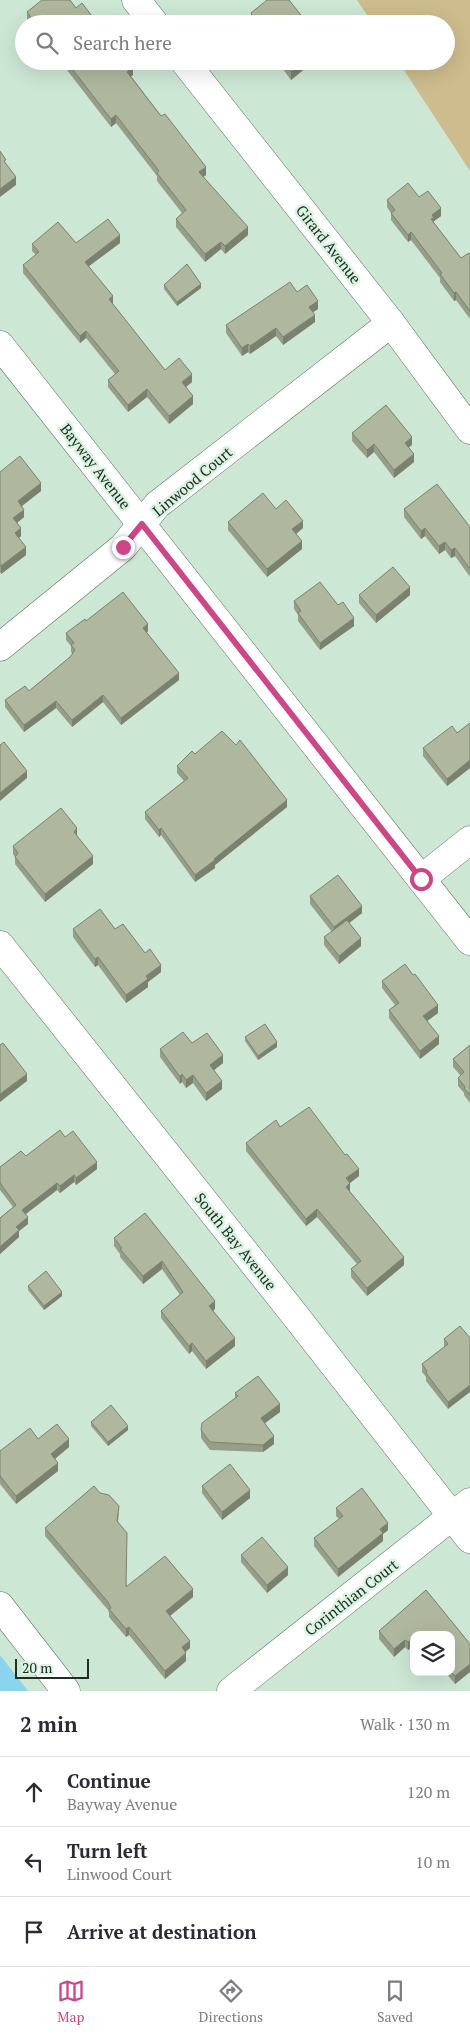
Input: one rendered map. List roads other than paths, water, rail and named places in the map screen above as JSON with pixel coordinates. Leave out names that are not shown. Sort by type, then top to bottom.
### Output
[{"type":"street","points":[[136,0],[148,15]]},
{"type":"street","name":"Girard Avenue","points":[[191,70],[392,324],[470,430]]},
{"type":"street","name":"Linwood Court","points":[[0,647],[123,547],[157,505],[392,324]]},
{"type":"street","name":"Bayway Avenue","points":[[0,345],[470,941]]},
{"type":"street","points":[[421,879],[470,840]]},
{"type":"street","name":"South Bay Avenue","points":[[0,945],[288,1306],[461,1509],[470,1540]]},
{"type":"street","name":"Corinthian Court","points":[[231,1691],[461,1509]]},
{"type":"street","points":[[0,1606],[66,1691]]},
{"type":"water","points":[[0,1655],[28,1691],[0,1691]]}]
